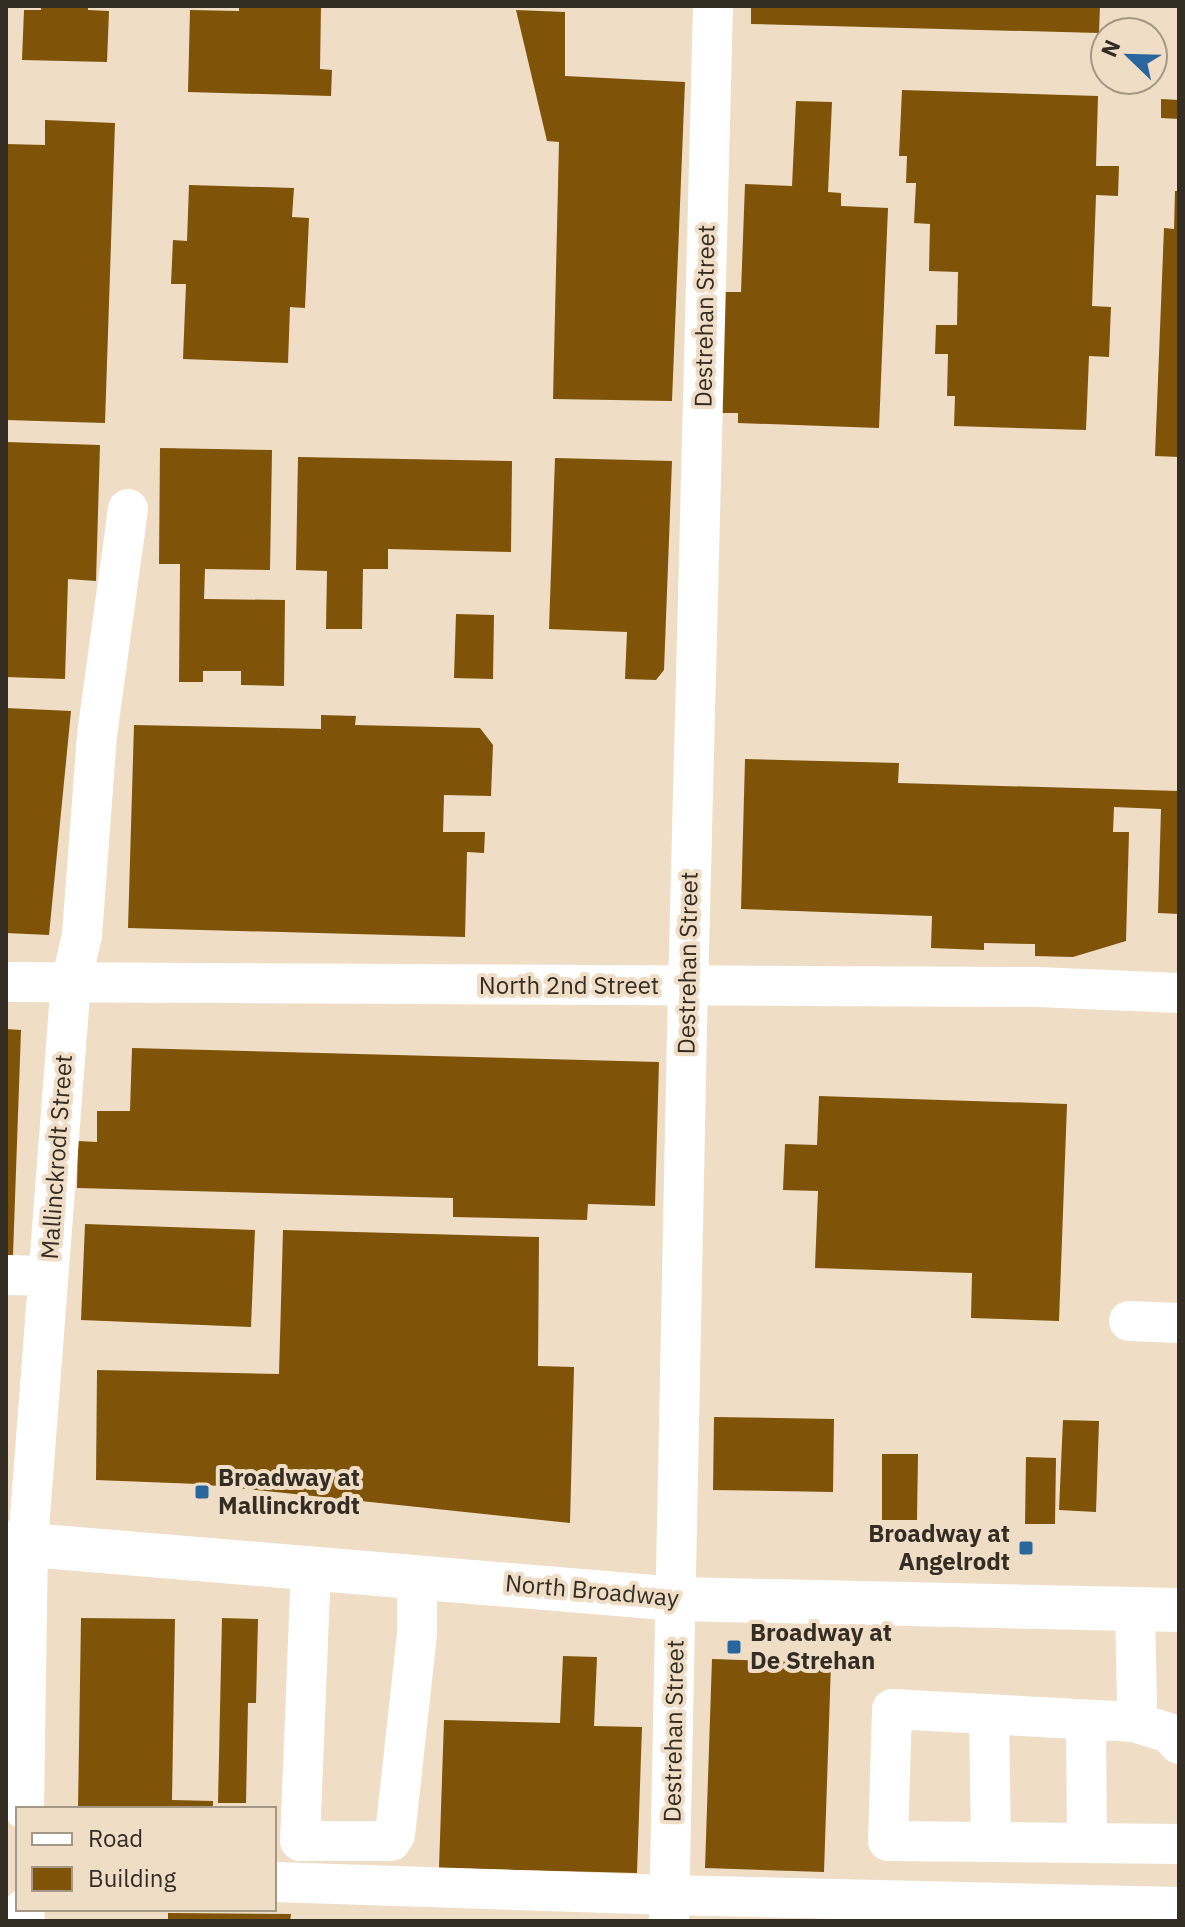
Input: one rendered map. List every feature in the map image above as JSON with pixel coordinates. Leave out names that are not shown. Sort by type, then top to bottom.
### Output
[{"type":"main road","name":"North Broadway","points":[[17,1543],[677,1599],[1179,1610]]},
{"type":"street","name":"Destrehan Street","points":[[669,1908],[713,6]]},
{"type":"street","name":"Mallinckrodt Street","points":[[24,1807],[17,1543],[21,1425],[48,1276],[71,984],[82,935],[97,735],[128,509]]},
{"type":"street","name":"North 2nd Street","points":[[6,982],[1037,987],[1179,993]]},
{"type":"street","points":[[6,1275],[48,1276]]},
{"type":"street","points":[[1129,1321],[1179,1323]]},
{"type":"street","points":[[311,1567],[300,1841],[391,1841],[395,1835],[417,1634],[417,1576]]},
{"type":"street","points":[[1134,1722],[1137,1703],[1135,1609]]},
{"type":"street","points":[[1179,1744],[1169,1733],[1134,1722],[892,1709],[888,1841],[1179,1844]]},
{"type":"street","points":[[989,1714],[991,1842]]},
{"type":"street","points":[[1086,1720],[1087,1843]]},
{"type":"street","points":[[341,1840],[341,1884]]},
{"type":"street","points":[[276,1882],[669,1908],[1179,1907]]},
{"type":"building","points":[[41,6],[88,6],[88,10],[109,11],[107,62],[22,60],[24,10],[41,10]]},
{"type":"building","points":[[239,6],[321,6],[320,69],[332,70],[331,96],[188,92],[190,10],[239,11]]},
{"type":"building","points":[[751,6],[1100,6],[1100,16],[1089,16],[1089,33],[751,24]]},
{"type":"building","points":[[516,10],[565,12],[565,76],[685,82],[672,401],[553,399],[559,142],[547,141]]},
{"type":"building","points":[[902,90],[1098,96],[1096,166],[1119,166],[1118,196],[1096,195],[1092,306],[1111,307],[1109,357],[1089,356],[1086,430],[954,426],[955,396],[947,396],[948,354],[935,354],[936,325],[957,325],[958,272],[929,271],[930,224],[914,223],[916,183],[906,183],[907,156],[899,156]]},
{"type":"building","points":[[1161,99],[1179,100],[1179,119],[1161,118]]},
{"type":"building","points":[[796,101],[832,102],[828,192],[841,193],[841,206],[888,208],[879,428],[738,423],[738,413],[718,413],[723,292],[741,292],[745,184],[792,186]]},
{"type":"building","points":[[45,120],[115,123],[105,423],[6,420],[6,144],[45,145]]},
{"type":"building","points":[[189,185],[294,188],[292,217],[309,218],[305,308],[290,307],[288,363],[183,359],[186,284],[171,284],[173,240],[187,241]]},
{"type":"building","points":[[1175,191],[1179,191],[1179,457],[1155,456],[1164,228],[1174,229]]},
{"type":"building","points":[[6,442],[100,445],[96,581],[68,579],[65,679],[6,677]]},
{"type":"building","points":[[160,448],[272,450],[270,570],[205,569],[204,599],[285,600],[284,686],[241,685],[241,671],[203,671],[203,682],[179,682],[180,564],[159,564]]},
{"type":"building","points":[[298,457],[512,461],[511,552],[388,549],[388,569],[363,569],[362,629],[326,629],[327,571],[296,570]]},
{"type":"building","points":[[555,458],[672,461],[664,670],[656,680],[625,679],[627,632],[549,629]]},
{"type":"building","points":[[456,614],[494,615],[493,679],[454,678]]},
{"type":"building","points":[[6,708],[71,711],[49,935],[6,933]]},
{"type":"building","points":[[321,715],[356,716],[355,725],[480,728],[493,745],[491,796],[444,795],[443,832],[485,832],[484,853],[467,852],[465,937],[128,928],[134,725],[321,729]]},
{"type":"building","points":[[745,759],[899,763],[898,783],[1179,791],[1179,914],[1158,913],[1161,809],[1114,807],[1113,832],[1129,832],[1126,941],[1073,957],[1035,956],[1035,944],[984,943],[984,950],[931,948],[932,916],[741,909]]},
{"type":"building","points":[[6,1029],[21,1030],[13,1255],[6,1255]]},
{"type":"building","points":[[132,1048],[659,1062],[655,1206],[588,1204],[587,1220],[453,1217],[453,1198],[77,1188],[78,1141],[97,1142],[97,1111],[130,1111]]},
{"type":"building","points":[[819,1096],[1067,1104],[1059,1321],[971,1318],[972,1273],[815,1268],[818,1191],[783,1190],[785,1144],[817,1145]]},
{"type":"building","points":[[85,1224],[255,1230],[251,1327],[81,1320]]},
{"type":"building","points":[[283,1230],[539,1237],[538,1366],[574,1367],[570,1523],[198,1484],[96,1480],[97,1370],[279,1374]]},
{"type":"building","points":[[714,1417],[834,1419],[833,1492],[713,1490]]},
{"type":"building","points":[[1063,1420],[1099,1421],[1096,1512],[1059,1510]]},
{"type":"building","points":[[882,1454],[918,1454],[917,1520],[882,1520]]},
{"type":"building","points":[[1026,1457],[1056,1458],[1055,1524],[1025,1524]]},
{"type":"building","points":[[81,1618],[175,1619],[172,1800],[213,1801],[213,1807],[78,1807]]},
{"type":"building","points":[[222,1618],[258,1619],[256,1703],[248,1703],[246,1803],[218,1803]]},
{"type":"building","points":[[563,1656],[597,1657],[594,1726],[642,1727],[637,1873],[439,1868],[444,1720],[560,1723]]},
{"type":"building","points":[[712,1659],[831,1663],[824,1872],[705,1868]]},
{"type":"building","points":[[168,1913],[291,1914],[290,1921],[168,1921]]},
{"type":"place","name":"Broadway at Mallinckrodt","points":[[202,1492]]},
{"type":"place","name":"Broadway at Angelrodt","points":[[1026,1548]]},
{"type":"place","name":"Broadway at De Strehan","points":[[734,1647]]}]
